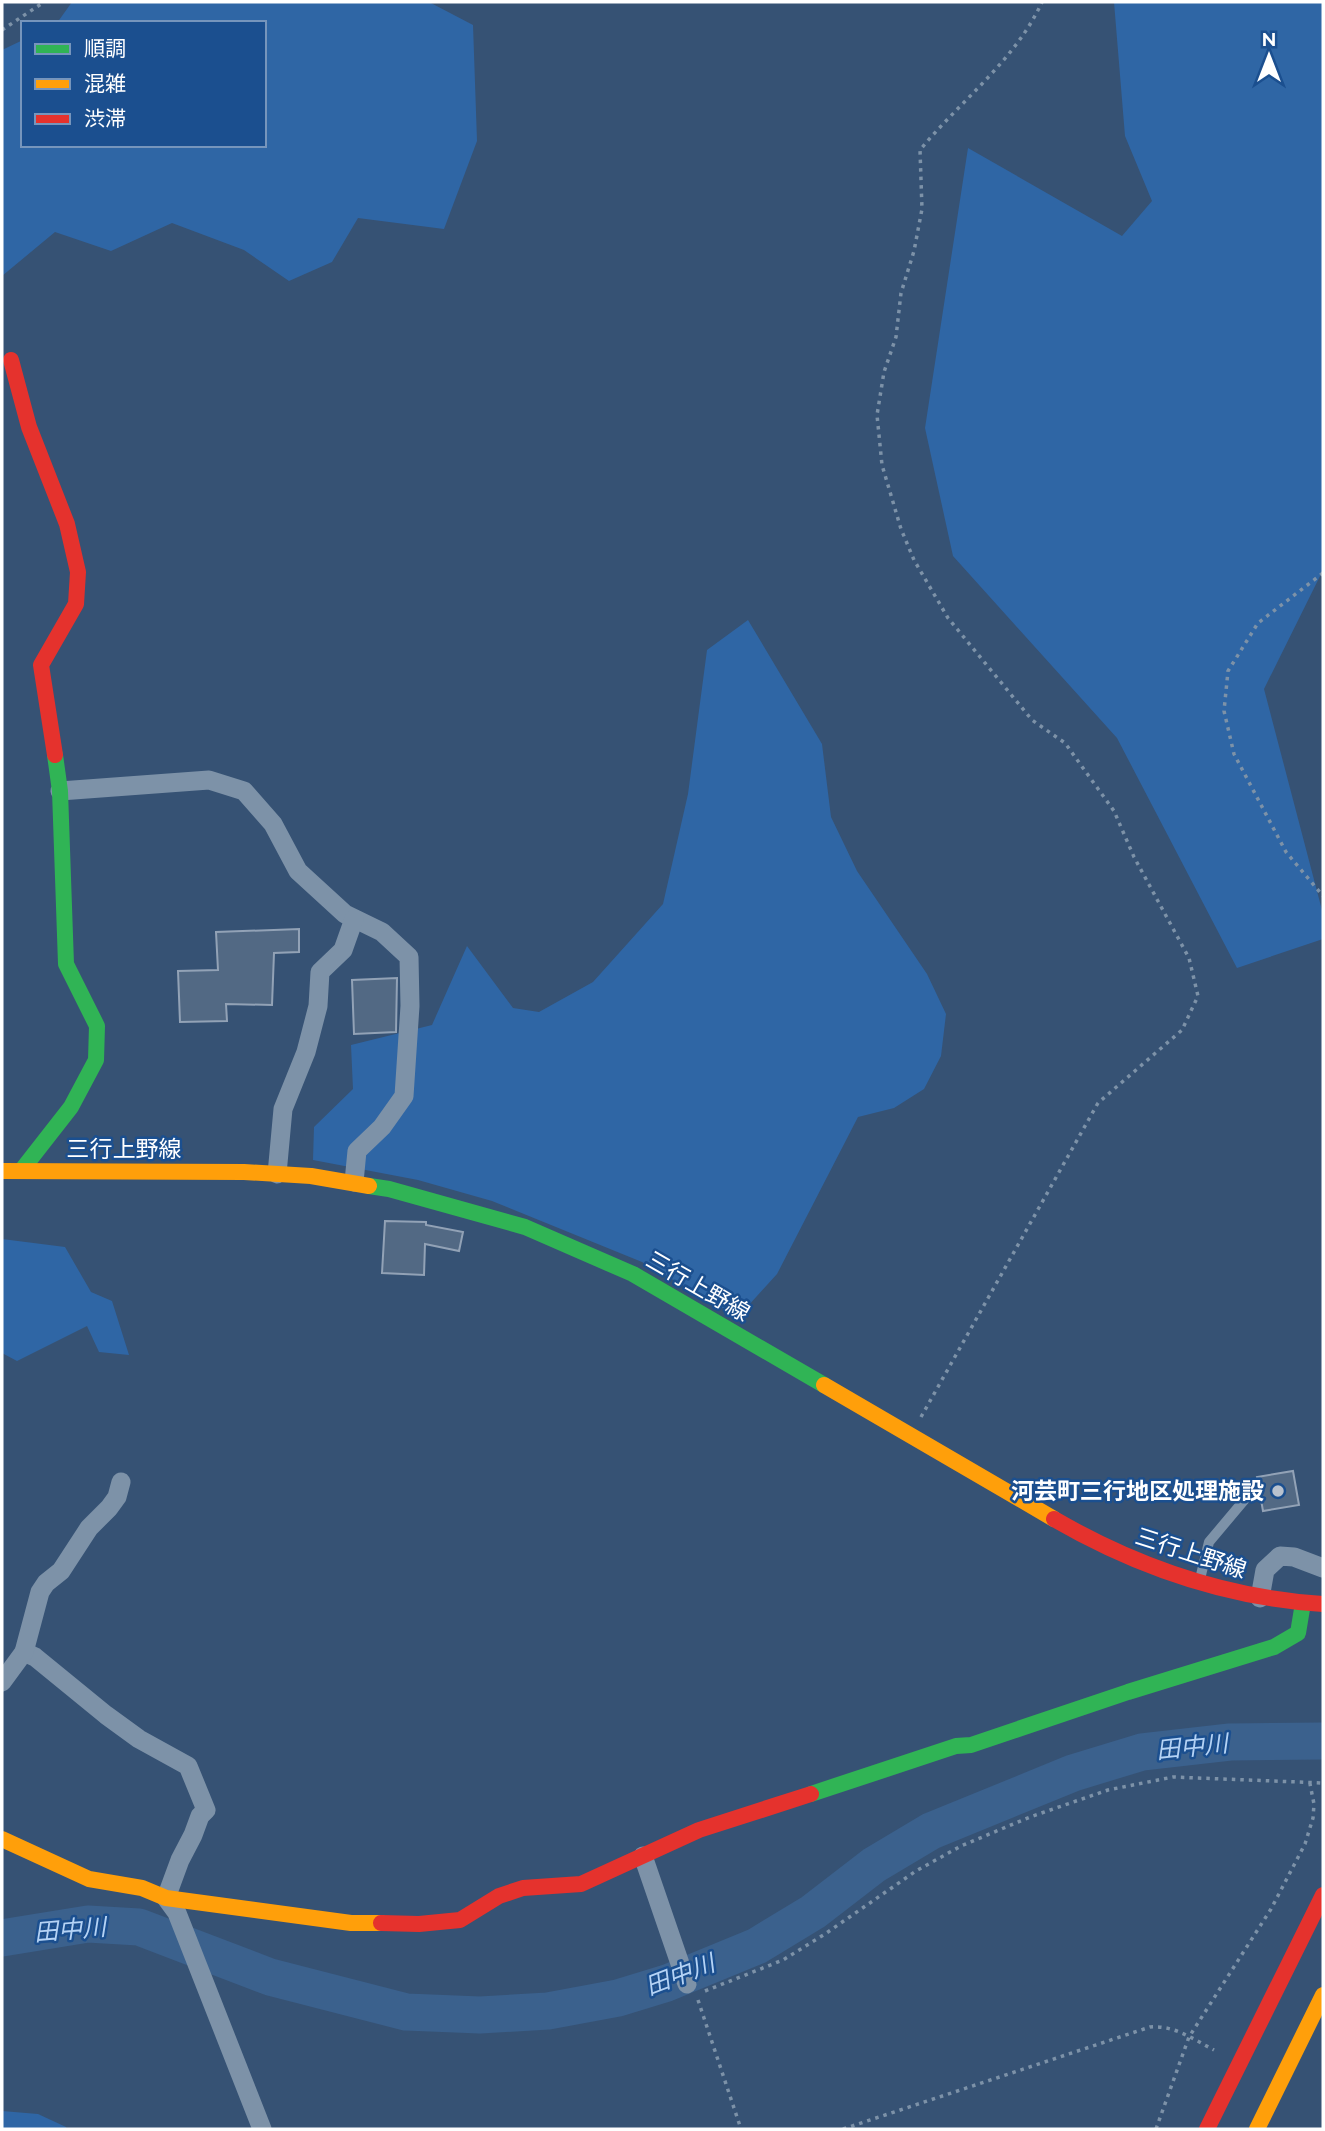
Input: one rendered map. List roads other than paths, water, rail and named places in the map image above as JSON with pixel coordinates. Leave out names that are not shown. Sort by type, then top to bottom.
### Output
[{"type":"main road","points":[[10,360],[29,427],[67,524],[78,572],[76,604],[41,665],[60,791],[66,964],[97,1026],[96,1060],[71,1107],[21,1171]]},
{"type":"main road","name":"三行上野線","points":[[2,1171],[277,1174],[354,1182],[415,1195],[525,1227],[633,1274],[1071,1529],[1121,1555],[1221,1591],[1323,1604]]},
{"type":"main road","points":[[2,1839],[89,1879],[142,1888],[172,1906],[351,1923],[419,1924],[460,1920],[485,1903],[523,1888],[581,1884],[699,1830],[1274,1647],[1297,1633],[1303,1603]]},
{"type":"main road","points":[[1207,2129],[1323,1895]]},
{"type":"main road","points":[[1258,2129],[1323,1995]]},
{"type":"street","points":[[60,791],[209,780],[244,791],[273,824],[298,871],[345,914],[382,932],[409,957],[410,1006],[404,1096],[382,1128],[356,1152],[354,1182]]},
{"type":"street","points":[[277,1174],[283,1109],[306,1052],[318,1006],[320,972],[343,950],[354,919]]},
{"type":"street","points":[[2,1682],[24,1652],[40,1592],[61,1570],[89,1528],[109,1508],[117,1497],[121,1482]]},
{"type":"street","points":[[1260,1598],[1265,1570],[1280,1556],[1294,1557],[1323,1568]]},
{"type":"street","points":[[24,1652],[35,1657],[139,1739],[188,1766],[206,1810],[200,1816],[180,1860],[172,1906],[262,2129]]},
{"type":"street","points":[[643,1856],[687,1984]]},
{"type":"lane","points":[[1199,1583],[1209,1542],[1246,1498]]},
{"type":"waterway","name":"田中川","points":[[2,1938],[88,1924],[139,1927],[270,1977],[406,2012],[480,2015],[548,2011],[618,1998],[667,1983],[757,1946],[813,1912],[874,1865],[931,1831],[1073,1773],[1142,1752],[1230,1742],[1323,1741]]},
{"type":"place","name":"河芸町三行地区処理施設","points":[[1278,1491]]}]
